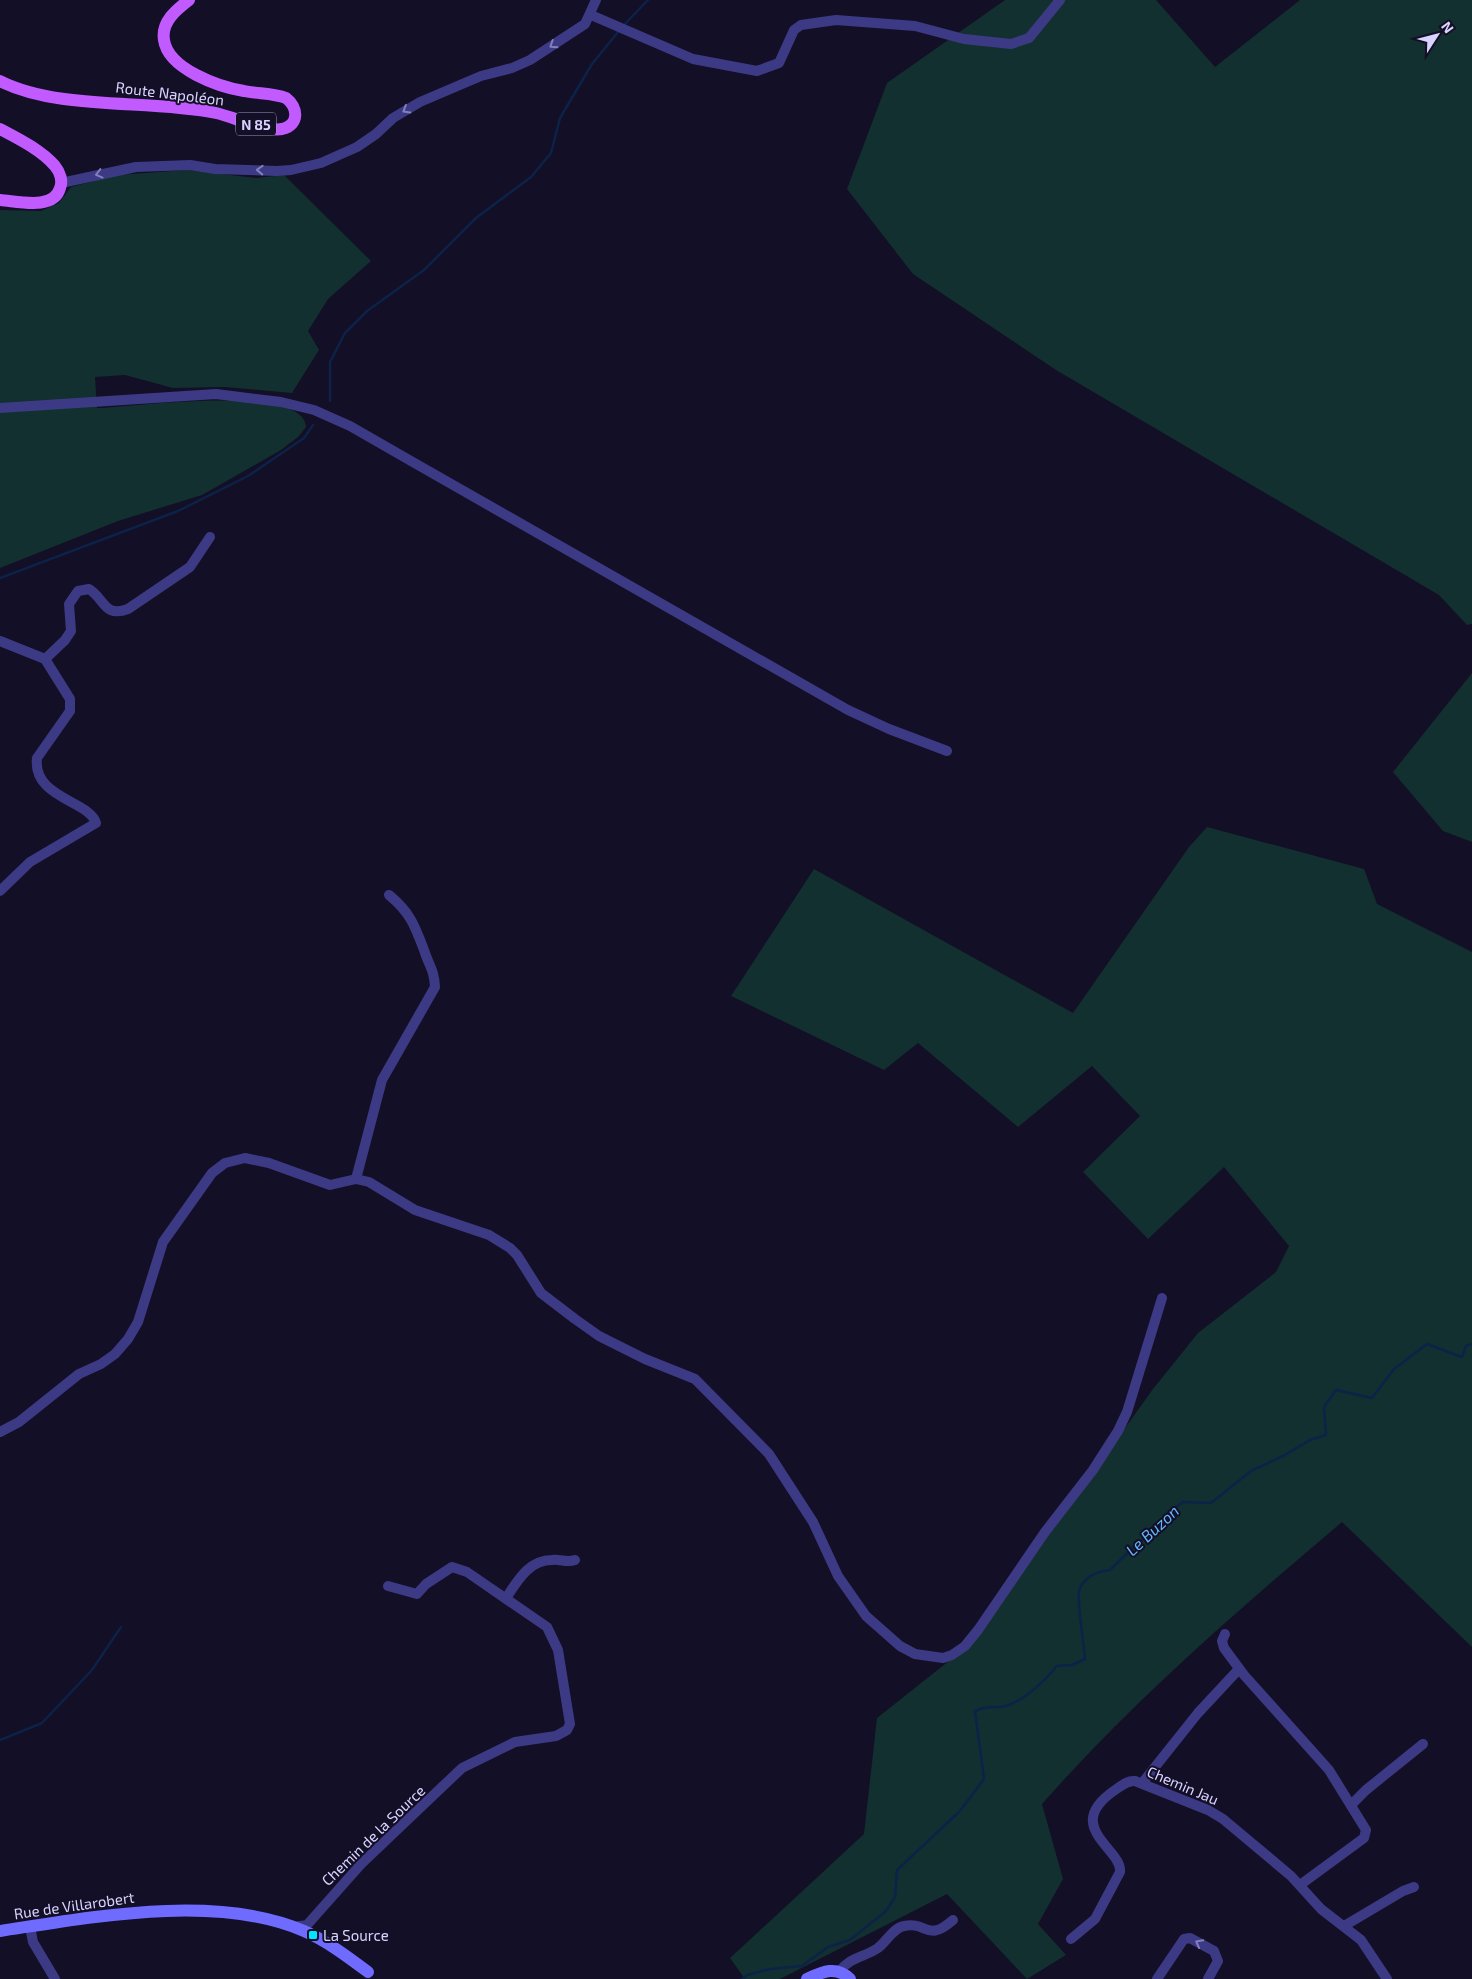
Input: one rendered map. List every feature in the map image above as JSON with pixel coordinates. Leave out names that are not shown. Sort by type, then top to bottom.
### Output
[{"type":"main road","name":"Route Napoléon","points":[[0,81],[24,91],[54,97],[194,110],[230,116],[279,129],[290,125],[296,117],[296,112],[286,98],[226,86],[184,67],[171,57],[165,44],[164,31],[168,19],[189,0]]},
{"type":"main road","points":[[0,129],[46,158],[58,171],[61,183],[56,197],[46,202],[0,200]]},
{"type":"main road","name":"Rue de Villarobert","points":[[0,1931],[98,1915],[149,1911],[242,1915],[268,1914],[307,1925],[339,1945],[372,1975]]},
{"type":"main road","name":"Rue de Villarobert","points":[[242,1915],[294,1927],[322,1940],[372,1975]]},
{"type":"main road","points":[[807,1979],[822,1972],[845,1975]]},
{"type":"street","points":[[61,183],[136,167],[190,165],[215,169],[276,171],[292,170],[321,163],[357,148],[393,118],[420,102],[481,76],[512,68],[530,60],[579,29],[591,15],[596,0]]},
{"type":"street","points":[[591,15],[693,59],[757,71],[779,63],[794,30],[801,25],[836,20],[915,26],[964,39],[1011,44],[1029,38],[1060,0]]},
{"type":"street","points":[[0,408],[216,394],[282,402],[314,410],[350,426],[404,456],[848,710],[889,729],[947,751]]},
{"type":"street","points":[[45,659],[65,640],[71,631],[69,604],[78,591],[84,588],[94,592],[111,611],[116,612],[128,609],[190,567],[210,536]]},
{"type":"street","points":[[0,641],[45,659],[72,705],[37,758],[39,774],[53,791],[90,815],[96,823],[30,862],[0,891]]},
{"type":"street","points":[[356,1179],[382,1080],[435,987],[434,972],[424,951],[418,930],[403,906],[390,895]]},
{"type":"street","points":[[0,1432],[19,1422],[79,1374],[101,1364],[115,1354],[128,1339],[138,1322],[163,1242],[212,1173],[225,1162],[245,1158],[269,1163],[330,1184],[356,1179],[369,1182],[415,1210],[489,1235],[510,1248],[541,1293],[599,1336],[645,1359],[695,1379],[769,1454],[813,1522],[838,1576],[866,1616],[889,1638],[915,1654],[928,1658],[952,1655],[965,1646],[1045,1532],[1093,1470],[1118,1431],[1127,1412],[1162,1298]]},
{"type":"street","points":[[388,1586],[416,1594],[426,1584],[452,1567],[467,1572],[506,1598],[530,1566],[542,1560],[555,1559],[569,1562],[575,1560]]},
{"type":"street","name":"Chemin de la Source","points":[[307,1925],[362,1863],[462,1768],[515,1742],[556,1736],[567,1730],[570,1724],[558,1650],[552,1636],[547,1627],[506,1598]]},
{"type":"street","points":[[1225,1634],[1222,1641],[1224,1648],[1239,1669],[1330,1770],[1366,1830],[1364,1838],[1300,1885]]},
{"type":"street","points":[[1143,1782],[1198,1713],[1239,1669]]},
{"type":"street","points":[[1351,1805],[1366,1790],[1423,1744]]},
{"type":"street","name":"Chemin Jau","points":[[1071,1939],[1095,1920],[1120,1872],[1118,1863],[1097,1835],[1093,1824],[1097,1808],[1108,1795],[1131,1780],[1143,1782],[1224,1819],[1300,1885],[1312,1901],[1365,1944],[1387,1979]]},
{"type":"street","points":[[1344,1926],[1403,1891],[1414,1887]]},
{"type":"street","points":[[845,1975],[856,1957],[872,1952],[886,1942],[901,1926],[912,1924],[934,1932],[944,1928],[953,1920]]},
{"type":"street","points":[[294,1927],[307,1925]]},
{"type":"street","points":[[30,1926],[34,1942],[55,1979]]},
{"type":"street","points":[[1157,1979],[1184,1940],[1190,1938],[1214,1951],[1218,1961],[1208,1979]]},
{"type":"green space","points":[[1005,0],[1156,0],[1215,67],[1300,0],[1472,0],[1472,624],[1467,625],[1439,595],[1056,370],[913,274],[847,189],[887,83]]},
{"type":"green space","points":[[187,170],[256,178],[284,175],[371,261],[328,299],[308,331],[319,350],[292,393],[225,387],[173,388],[125,375],[95,377],[97,408],[176,402],[247,401],[277,405],[298,413],[306,427],[298,437],[281,450],[202,495],[118,521],[0,568],[0,210],[41,211],[59,203],[71,187],[117,175]]},
{"type":"green space","points":[[1472,673],[1472,842],[1443,831],[1393,772]]},
{"type":"green space","points":[[1207,827],[1364,869],[1377,904],[1472,952],[1472,1647],[1342,1522],[1225,1623],[1149,1693],[1112,1729],[1042,1804],[1063,1879],[1038,1924],[1066,1955],[1027,1979],[947,1894],[780,1979],[745,1979],[730,1958],[864,1834],[877,1718],[969,1645],[1153,1389],[1198,1333],[1276,1272],[1289,1246],[1224,1167],[1148,1239],[1083,1172],[1140,1116],[1092,1066],[1018,1127],[918,1043],[884,1070],[731,996],[814,869],[1073,1013],[1189,847]]},
{"type":"waterway","points":[[623,26],[648,0]]},
{"type":"waterway","points":[[330,401],[330,362],[345,333],[367,311],[424,270],[476,218],[531,177],[551,153],[560,118],[592,64],[618,32]]},
{"type":"waterway","points":[[0,578],[178,511],[248,476],[304,438],[313,425]]},
{"type":"waterway","name":"Le Buzon","points":[[742,1979],[747,1975],[770,1969],[802,1966],[828,1947],[850,1940],[886,1911],[895,1897],[897,1870],[959,1812],[984,1779],[975,1711],[984,1708],[1002,1707],[1013,1703],[1034,1689],[1057,1666],[1072,1665],[1085,1659],[1079,1591],[1087,1578],[1096,1573],[1110,1570],[1140,1541],[1153,1534],[1165,1515],[1183,1502],[1211,1503],[1251,1471],[1283,1456],[1310,1440],[1326,1435],[1324,1407],[1336,1390],[1372,1398],[1394,1369],[1427,1344],[1462,1357],[1466,1346],[1472,1344]]},
{"type":"waterway","points":[[0,1740],[42,1723],[92,1670],[121,1627]]},
{"type":"place","name":"La Source","points":[[313,1935]]}]
